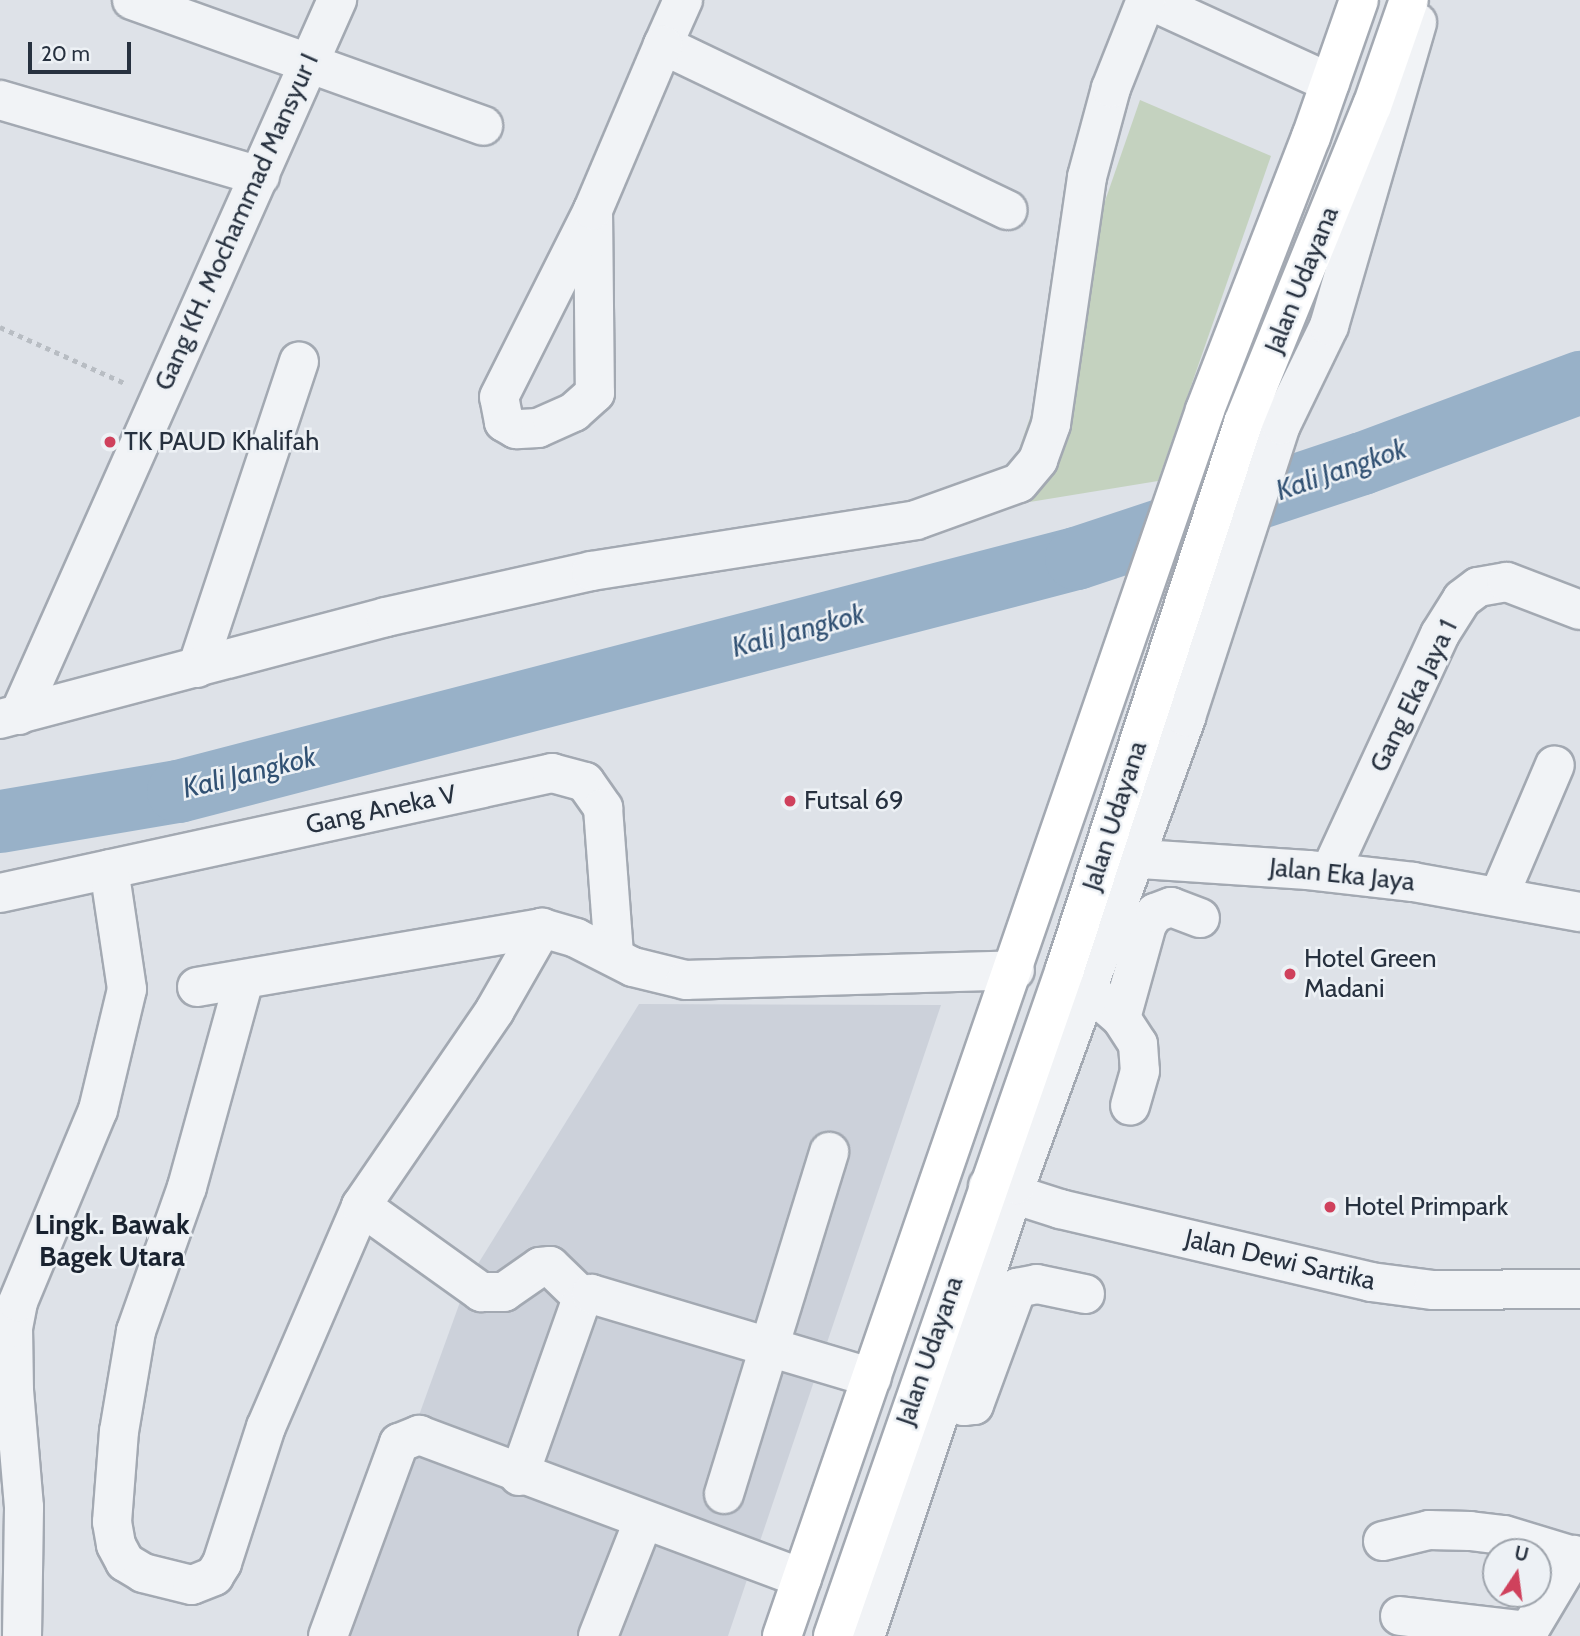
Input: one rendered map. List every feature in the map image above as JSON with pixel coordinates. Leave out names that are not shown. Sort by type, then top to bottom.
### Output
[{"type":"main road","name":"Jalan Udayana","points":[[782,1636],[1205,410],[1359,0]]},
{"type":"main road","name":"Jalan Udayana","points":[[833,1636],[961,1259],[1000,1189],[1076,978],[1262,424],[1409,0]]},
{"type":"main road","points":[[918,1248],[961,1259]]},
{"type":"street","points":[[132,0],[483,126]]},
{"type":"street","name":"Gang KH. Mochammad Mansyur I","points":[[10,717],[73,598],[158,398],[337,0]]},
{"type":"street","points":[[593,210],[595,393],[575,412],[538,428],[516,429],[504,422],[499,397],[593,210],[683,0]]},
{"type":"street","points":[[10,717],[386,617],[591,571],[916,520],[1019,483],[1038,460],[1051,424],[1087,177],[1111,88],[1147,0],[1330,83]]},
{"type":"street","points":[[1262,424],[1329,326],[1425,0]]},
{"type":"street","points":[[663,46],[1007,210]]},
{"type":"street","points":[[0,100],[260,176]]},
{"type":"street","points":[[197,668],[299,362]]},
{"type":"street","name":"Gang Eka Jaya 1","points":[[1330,872],[1440,634],[1462,599],[1497,582],[1543,593],[1580,610]]},
{"type":"street","points":[[1499,896],[1555,765]]},
{"type":"street","name":"Gang Aneka V","points":[[0,893],[552,773],[572,775],[585,782],[603,808],[614,956]]},
{"type":"street","name":"Jalan Eka Jaya","points":[[1118,857],[1330,872],[1499,896],[1580,912]]},
{"type":"street","points":[[22,1636],[12,1503],[13,1328],[18,1302],[98,1110],[127,989],[109,869]]},
{"type":"street","points":[[1121,1018],[1147,924],[1155,913],[1171,907],[1200,918]]},
{"type":"street","points":[[197,987],[542,928],[614,956],[633,967],[686,980],[1014,970]]},
{"type":"street","points":[[244,981],[187,1187],[146,1294],[119,1431],[112,1522],[116,1545],[125,1562],[172,1582],[205,1582],[218,1572],[265,1427],[361,1206],[495,1010],[542,928]]},
{"type":"street","points":[[1076,978],[1121,1018],[1138,1044],[1140,1071],[1130,1105]]},
{"type":"street","points":[[724,1494],[829,1152]]},
{"type":"street","points":[[865,1636],[1000,1189]]},
{"type":"street","name":"Jalan Dewi Sartika","points":[[1000,1189],[1275,1262],[1371,1282],[1433,1290],[1580,1289]]},
{"type":"street","points":[[361,1206],[481,1292],[504,1292],[540,1267],[550,1266],[583,1298]]},
{"type":"street","points":[[916,1390],[964,1406],[974,1405],[1017,1288],[1037,1284],[1085,1294]]},
{"type":"street","points":[[583,1298],[599,1293],[872,1378]]},
{"type":"street","points":[[519,1476],[583,1298]]},
{"type":"street","points":[[328,1636],[399,1443],[419,1435],[519,1476],[802,1578]]},
{"type":"street","points":[[598,1636],[643,1522]]},
{"type":"street","points":[[1383,1541],[1429,1530],[1470,1531],[1577,1557],[1531,1627],[1520,1630],[1400,1616]]},
{"type":"path","points":[[0,327],[158,398]]},
{"type":"shaded area","points":[[639,1004],[941,1005],[728,1636],[339,1636],[468,1280]]},
{"type":"green space","points":[[1140,100],[1271,156],[1158,481],[999,507]]},
{"type":"waterway","name":"Kali Jangkok","points":[[0,821],[178,791],[1076,558],[1362,463],[1580,382]]},
{"type":"place","name":"TK PAUD Khalifah","points":[[110,442]]},
{"type":"place","name":"Futsal 69","points":[[790,801]]},
{"type":"place","name":"Hotel Green Madani","points":[[1290,974]]},
{"type":"place","name":"Hotel Primpark","points":[[1330,1207]]},
{"type":"district","name":"Lingk. Bawak Bagek Utara","points":[[112,1240]]}]
